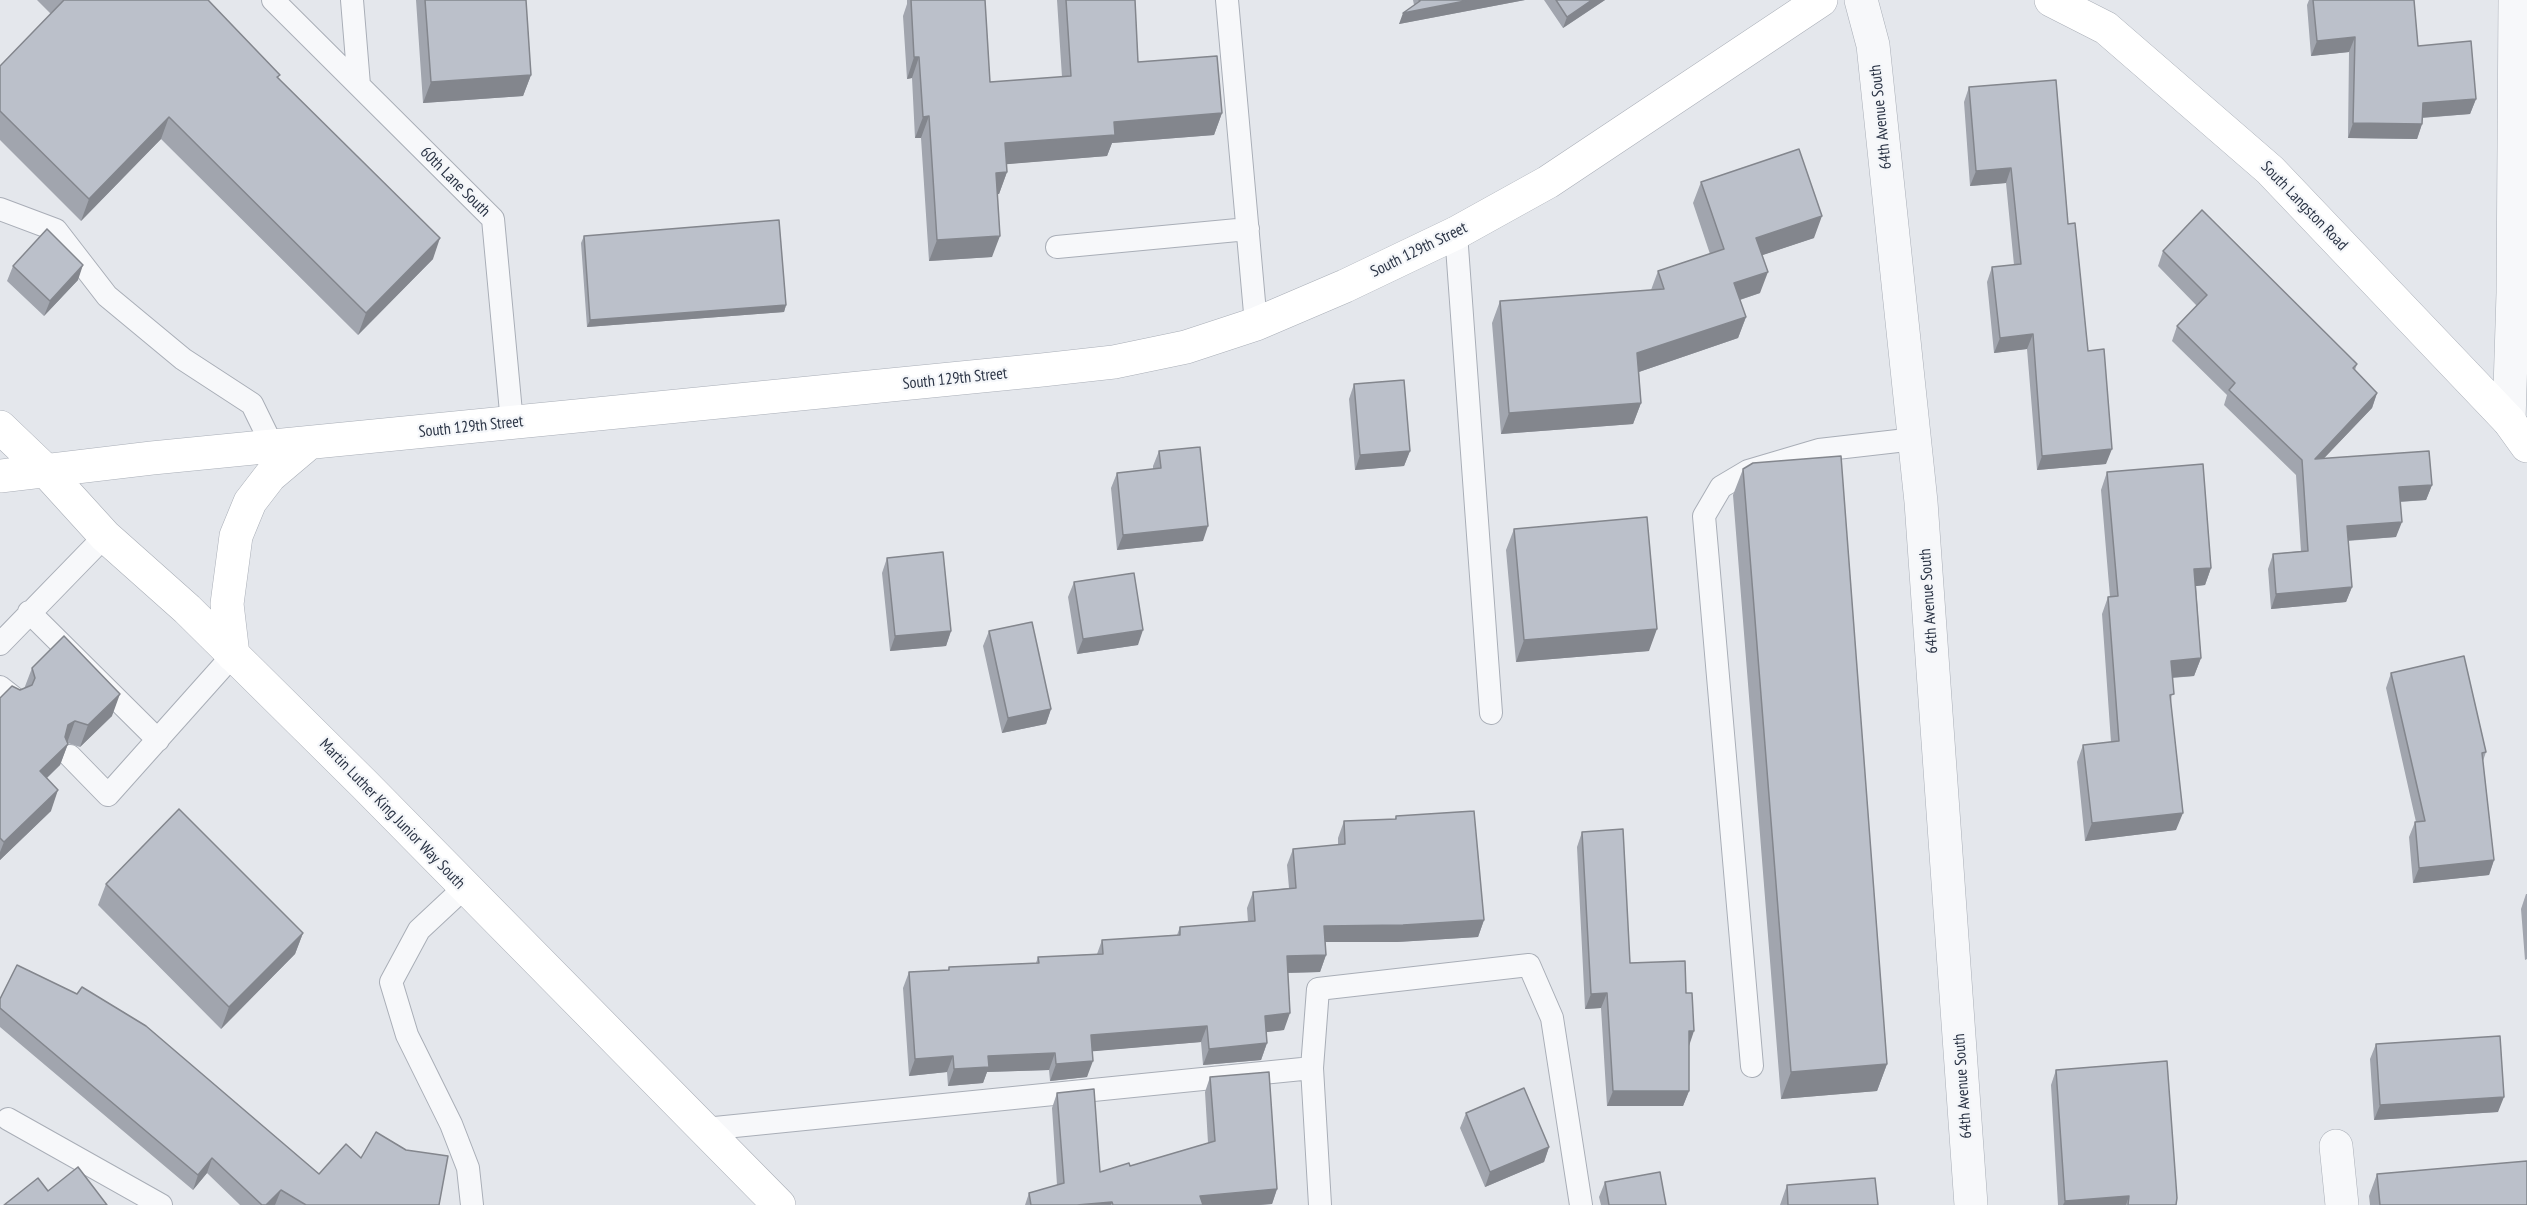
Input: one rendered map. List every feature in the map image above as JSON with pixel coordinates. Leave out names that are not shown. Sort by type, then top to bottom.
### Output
[{"type":"street","name":"South 129th Street","points":[[0,476],[1114,362],[1186,347],[1256,324],[1346,286],[1456,233],[1548,182],[1821,0]]},
{"type":"street","name":"64th Avenue South","points":[[1861,0],[1873,45],[1922,502],[1971,1205]]},
{"type":"street","name":"South Langston Road","points":[[2051,0],[2106,28],[2270,170],[2518,434]]},
{"type":"street","points":[[2515,0],[2513,293],[2518,434]]},
{"type":"street","name":"Martin Luther King Junior Way South","points":[[0,427],[45,470],[105,536],[187,609],[364,784],[779,1205]]},
{"type":"street","points":[[233,655],[227,604],[236,536],[250,502],[270,476],[309,443]]},
{"type":"street","points":[[2336,1146],[2342,1205]]},
{"type":"lane","name":"60th Lane South","points":[[273,0],[493,219],[512,423]]},
{"type":"lane","points":[[352,0],[358,85]]},
{"type":"lane","points":[[1227,0],[1256,324]]},
{"type":"lane","points":[[0,209],[56,230],[107,296],[183,359],[252,404],[273,447]]},
{"type":"lane","points":[[1057,247],[1248,229]]},
{"type":"lane","points":[[1456,233],[1491,713]]},
{"type":"lane","points":[[1752,1066],[1704,516],[1721,487],[1748,471],[1819,450],[1915,439]]},
{"type":"lane","points":[[0,644],[105,536]]},
{"type":"lane","points":[[29,612],[158,740]]},
{"type":"lane","points":[[70,756],[108,795],[233,655]]},
{"type":"lane","points":[[464,888],[420,930],[392,982],[407,1035],[450,1124],[468,1168],[472,1205]]},
{"type":"lane","points":[[1320,1205],[1312,1068],[1318,989],[1529,965],[1552,1018],[1581,1205]]},
{"type":"lane","points":[[705,1129],[1312,1068]]},
{"type":"lane","points":[[3,1124],[161,1205]]},
{"type":"building","points":[[64,0],[208,0],[280,75],[277,77],[440,238],[366,313],[169,117],[89,199],[0,111],[0,66]]},
{"type":"building","points":[[425,0],[526,0],[531,75],[431,82]]},
{"type":"building","points":[[911,0],[985,0],[990,82],[1071,76],[1066,0],[1135,0],[1138,62],[1217,56],[1222,113],[1114,122],[1115,135],[1005,143],[1007,172],[996,173],[1000,236],[937,240],[929,116],[923,117],[919,57],[914,57]]},
{"type":"building","points":[[1419,0],[1470,0],[1403,13]]},
{"type":"building","points":[[1556,0],[1592,0],[1567,17]]},
{"type":"building","points":[[2313,0],[2414,0],[2418,46],[2471,41],[2476,99],[2423,103],[2422,124],[2353,123],[2355,37],[2317,41]]},
{"type":"building","points":[[2056,80],[2068,224],[2075,223],[2088,351],[2104,349],[2112,449],[2042,456],[2033,334],[2000,338],[1992,267],[2021,264],[2011,168],[1976,171],[1969,87]]},
{"type":"building","points":[[1799,149],[1822,216],[1756,238],[1768,272],[1734,283],[1746,317],[1637,353],[1641,403],[1509,413],[1500,301],[1664,289],[1658,271],[1724,249],[1701,182]]},
{"type":"building","points":[[2202,210],[2357,364],[2353,368],[2377,393],[2315,459],[2429,451],[2432,485],[2399,487],[2402,522],[2347,526],[2352,587],[2276,594],[2273,554],[2308,551],[2302,460],[2229,390],[2235,383],[2177,326],[2207,295],[2163,251]]},
{"type":"building","points":[[779,220],[786,305],[590,320],[584,236]]},
{"type":"building","points":[[47,229],[83,265],[50,301],[13,266]]},
{"type":"building","points":[[1404,380],[1410,451],[1360,455],[1354,384]]},
{"type":"building","points":[[1200,447],[1208,526],[1123,535],[1117,473],[1161,468],[1159,451]]},
{"type":"building","points":[[1841,456],[1887,1064],[1791,1072],[1743,469],[1753,463]]},
{"type":"building","points":[[2203,464],[2211,568],[2194,569],[2201,658],[2171,661],[2174,694],[2170,695],[2183,813],[2092,823],[2083,745],[2119,741],[2108,597],[2118,596],[2107,472]]},
{"type":"building","points":[[1647,517],[1657,629],[1524,640],[1514,529]]},
{"type":"building","points":[[943,552],[951,631],[895,636],[887,558]]},
{"type":"building","points":[[1134,573],[1143,630],[1083,639],[1074,582]]},
{"type":"building","points":[[1032,622],[1051,709],[1008,718],[989,631]]},
{"type":"building","points":[[64,636],[120,694],[88,725],[75,721],[68,725],[65,737],[68,744],[40,771],[58,790],[4,842],[0,838],[0,698],[12,686],[20,690],[32,685],[35,678],[32,668]]},
{"type":"building","points":[[2464,656],[2486,752],[2482,753],[2494,860],[2419,868],[2415,822],[2425,821],[2391,673]]},
{"type":"building","points":[[179,809],[303,933],[229,1007],[106,884]]},
{"type":"building","points":[[1474,811],[1484,920],[1403,925],[1324,926],[1326,955],[1287,956],[1290,1013],[1265,1016],[1267,1043],[1209,1049],[1207,1026],[1091,1035],[1093,1061],[1056,1064],[1055,1053],[988,1056],[989,1067],[954,1069],[953,1056],[915,1059],[909,972],[949,970],[949,967],[1039,963],[1038,957],[1103,954],[1102,940],[1180,935],[1180,927],[1255,921],[1253,892],[1296,888],[1293,849],[1345,844],[1344,821],[1396,819],[1396,816]]},
{"type":"building","points":[[1623,829],[1630,963],[1685,961],[1686,993],[1692,993],[1694,1031],[1689,1031],[1689,1091],[1613,1091],[1607,993],[1591,994],[1582,832]]},
{"type":"building","points":[[17,965],[77,994],[82,987],[146,1026],[319,1174],[346,1144],[361,1158],[376,1132],[406,1150],[448,1156],[439,1205],[306,1205],[281,1190],[266,1205],[262,1205],[212,1158],[198,1175],[0,1008],[0,999]]},
{"type":"building","points":[[2500,1036],[2504,1097],[2380,1105],[2376,1044]]},
{"type":"building","points":[[2167,1061],[2176,1205],[2128,1205],[2129,1196],[2065,1201],[2056,1070]]},
{"type":"building","points":[[1269,1072],[1277,1189],[1200,1196],[1203,1205],[1113,1205],[1112,1202],[1031,1205],[1029,1193],[1064,1183],[1057,1093],[1094,1089],[1100,1172],[1129,1163],[1130,1166],[1215,1141],[1210,1077]]},
{"type":"building","points":[[1524,1088],[1549,1147],[1490,1172],[1466,1113]]},
{"type":"building","points":[[2527,1161],[2527,1205],[2380,1205],[2377,1174]]},
{"type":"building","points":[[78,1167],[107,1205],[4,1205],[38,1178],[48,1191]]},
{"type":"building","points":[[1660,1172],[1666,1205],[1609,1205],[1605,1182]]},
{"type":"building","points":[[1875,1178],[1878,1205],[1788,1205],[1787,1185]]}]
